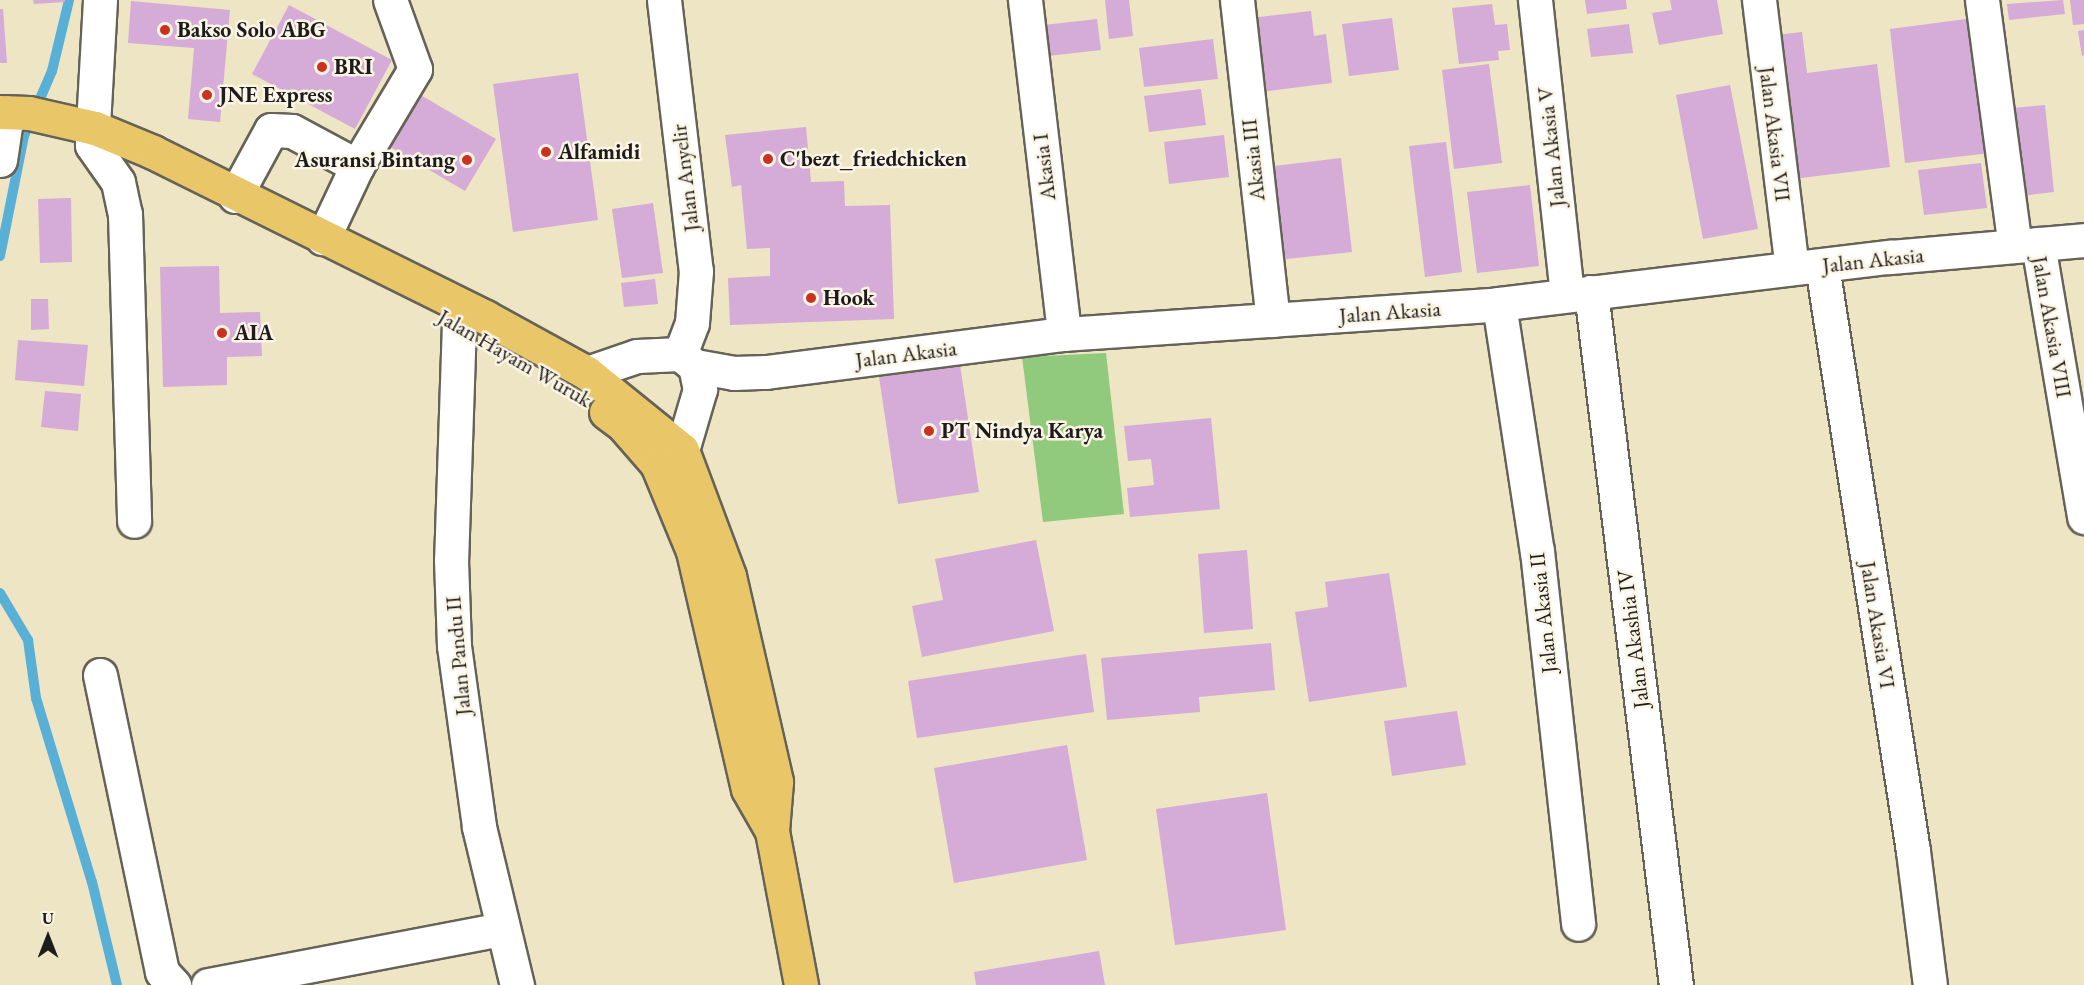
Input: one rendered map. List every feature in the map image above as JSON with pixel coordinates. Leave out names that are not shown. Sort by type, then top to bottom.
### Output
[{"type":"main road","name":"Jalan Hayam Wuruk","points":[[27,118],[153,152],[235,196],[485,317],[587,373],[682,450],[734,599],[776,782],[772,831],[801,985]]},
{"type":"main road","name":"Jalan Hayam Wuruk","points":[[93,136],[146,166],[459,322],[580,393],[623,425],[657,464],[693,551],[748,789],[772,831]]},
{"type":"street","points":[[100,0],[93,136],[118,182],[125,214],[134,521]]},
{"type":"street","points":[[323,238],[357,166],[415,69],[390,0]]},
{"type":"street","name":"Jalan Anyelir","points":[[663,0],[696,271],[688,360]]},
{"type":"street","name":"Akasia I","points":[[1024,0],[1064,334]]},
{"type":"street","name":"Akasia III","points":[[1237,0],[1273,320]]},
{"type":"street","name":"Jalan Akasia V","points":[[1535,0],[1579,293]]},
{"type":"street","name":"Jalan Akasia VII","points":[[1759,0],[1807,267]]},
{"type":"street","name":"Jalan Akasia VIII","points":[[1982,0],[2026,245],[2084,517]]},
{"type":"street","points":[[0,160],[27,118]]},
{"type":"street","points":[[235,196],[271,130],[292,130],[357,166]]},
{"type":"street","name":"Jalan Akasia","points":[[688,360],[734,373],[766,372],[1064,334],[1499,304],[1807,267],[2084,240]]},
{"type":"street","name":"Jalan Akasia VI","points":[[1807,267],[1913,851],[1930,985]]},
{"type":"street","name":"Jalan Akashia IV","points":[[1579,293],[1676,985]]},
{"type":"street","name":"Jalan Akasia II","points":[[1499,304],[1537,551],[1578,924]]},
{"type":"street","name":"Jalan Pandu II","points":[[459,322],[451,560],[454,645],[479,827],[517,985]]},
{"type":"street","name":"Jalan Hayam Wuruk","points":[[587,373],[637,356],[688,360]]},
{"type":"street","points":[[682,450],[698,401],[688,360]]},
{"type":"street","points":[[100,675],[162,972],[174,985]]},
{"type":"street","points":[[208,985],[502,929]]},
{"type":"green space","points":[[1106,353],[1124,514],[1043,522],[1022,357]]},
{"type":"building","points":[[33,0],[65,0],[65,2],[34,4]]},
{"type":"building","points":[[1105,0],[1129,0],[1133,36],[1109,39]]},
{"type":"building","points":[[1585,0],[1626,0],[1627,9],[1587,14]]},
{"type":"building","points":[[1670,0],[1717,0],[1723,34],[1659,45],[1652,13],[1672,10]]},
{"type":"building","points":[[2063,0],[2065,14],[2009,20],[2007,4]]},
{"type":"building","points":[[2070,0],[2084,0],[2084,24],[2073,25]]},
{"type":"building","points":[[131,1],[230,10],[220,122],[188,119],[194,48],[128,43]]},
{"type":"building","points":[[1492,4],[1495,25],[1507,24],[1510,50],[1498,51],[1499,60],[1459,64],[1452,8]]},
{"type":"building","name":"BRI","points":[[289,5],[392,60],[355,129],[252,74]]},
{"type":"building","points":[[0,9],[3,9],[7,63],[0,63]]},
{"type":"building","points":[[1311,11],[1314,36],[1326,34],[1332,83],[1251,93],[1242,19]]},
{"type":"building","points":[[1392,18],[1399,70],[1349,76],[1342,24]]},
{"type":"building","points":[[1974,18],[1990,153],[1905,163],[1890,29]]},
{"type":"building","points":[[1097,19],[1101,50],[1048,56],[1044,25]]},
{"type":"building","points":[[1629,24],[1633,53],[1591,57],[1587,29]]},
{"type":"building","points":[[2084,30],[2084,55],[2082,56],[2078,31]]},
{"type":"building","points":[[1802,32],[1807,73],[1877,64],[1890,167],[1785,180],[1767,36]]},
{"type":"building","points":[[1213,39],[1218,79],[1144,87],[1139,48]]},
{"type":"building","points":[[1489,64],[1502,163],[1454,169],[1442,70]]},
{"type":"building","name":"Alfamidi","points":[[578,73],[598,220],[513,232],[493,84]]},
{"type":"building","points":[[1730,85],[1758,229],[1703,239],[1676,95]]},
{"type":"building","points":[[1201,89],[1206,125],[1149,132],[1144,96]]},
{"type":"building","points":[[417,93],[496,139],[465,191],[387,145]]},
{"type":"building","points":[[2045,105],[2054,192],[2012,197],[2003,109]]},
{"type":"building","points":[[806,127],[811,182],[844,181],[845,206],[890,205],[894,319],[730,325],[728,278],[770,276],[770,248],[747,249],[741,185],[732,187],[725,135]]},
{"type":"building","points":[[1224,135],[1229,177],[1169,184],[1164,142]]},
{"type":"building","points":[[1446,142],[1462,272],[1425,277],[1409,146]]},
{"type":"building","points":[[1341,158],[1352,252],[1268,261],[1257,168]]},
{"type":"building","points":[[1981,163],[1987,208],[1924,215],[1918,170]]},
{"type":"building","points":[[1530,185],[1539,266],[1477,273],[1467,192]]},
{"type":"building","points":[[71,198],[72,262],[40,263],[38,199]]},
{"type":"building","points":[[653,203],[663,273],[622,278],[612,209]]},
{"type":"building","points":[[219,266],[220,313],[260,312],[262,356],[227,357],[227,385],[163,387],[160,267]]},
{"type":"building","points":[[655,279],[658,304],[624,307],[621,283]]},
{"type":"building","points":[[31,299],[48,299],[49,329],[31,330]]},
{"type":"building","points":[[18,340],[88,345],[84,386],[15,380]]},
{"type":"building","name":"PT Nindya Karya","points":[[959,358],[979,492],[898,504],[878,370]]},
{"type":"building","points":[[45,391],[81,394],[78,431],[41,427]]},
{"type":"building","points":[[1211,418],[1220,509],[1130,517],[1127,488],[1154,485],[1151,459],[1128,461],[1124,426]]},
{"type":"building","points":[[1036,540],[1054,631],[922,657],[912,606],[943,600],[935,559]]},
{"type":"building","points":[[1247,550],[1253,629],[1204,633],[1198,554]]},
{"type":"building","points":[[1389,573],[1407,687],[1309,702],[1295,612],[1328,607],[1325,582]]},
{"type":"building","points":[[1271,643],[1275,690],[1199,697],[1200,712],[1107,720],[1101,658]]},
{"type":"building","points":[[1086,654],[1094,712],[917,738],[908,681]]},
{"type":"building","points":[[1457,711],[1466,765],[1392,776],[1384,721]]},
{"type":"building","points":[[1067,745],[1087,860],[954,883],[934,768]]},
{"type":"building","points":[[1267,793],[1286,930],[1175,945],[1156,809]]},
{"type":"building","points":[[1099,951],[1105,985],[976,985],[974,972]]},
{"type":"waterway","points":[[0,256],[24,136],[52,71],[69,0]]},
{"type":"waterway","points":[[0,593],[28,640],[36,698],[92,882],[117,985]]},
{"type":"place","name":"Bakso Solo ABG","points":[[165,30]]},
{"type":"place","name":"BRI","points":[[322,67]]},
{"type":"place","name":"JNE Express","points":[[207,95]]},
{"type":"place","name":"Alfamidi","points":[[546,152]]},
{"type":"place","name":"C'bezt_friedchicken","points":[[768,159]]},
{"type":"place","name":"Asuransi Bintang","points":[[467,160]]},
{"type":"place","name":"Hook","points":[[811,298]]},
{"type":"place","name":"AIA","points":[[222,333]]},
{"type":"place","name":"PT Nindya Karya","points":[[929,431]]}]
